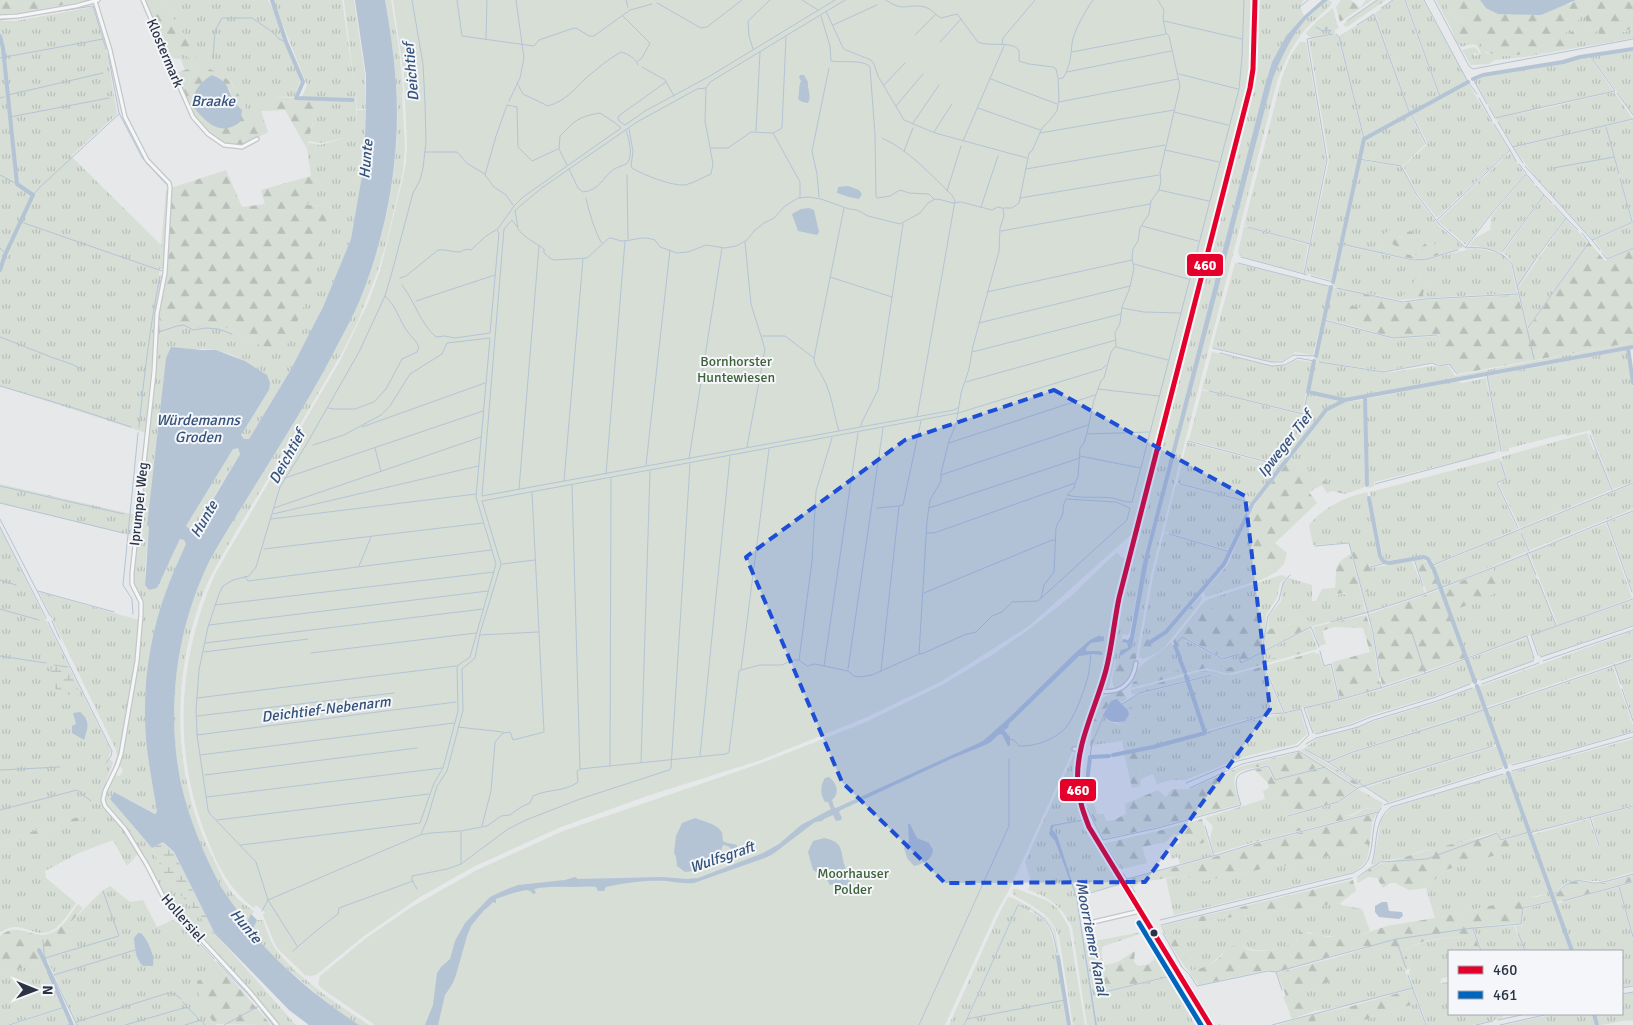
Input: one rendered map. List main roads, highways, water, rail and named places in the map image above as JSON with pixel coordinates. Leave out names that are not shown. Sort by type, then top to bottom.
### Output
[{"type":"main road","points":[[1210,1025],[1089,828],[1078,795],[1076,776],[1080,749],[1106,669],[1119,598],[1250,88],[1253,70],[1255,0]]},
{"type":"water","points":[[355,0],[385,0],[392,42],[397,112],[394,168],[390,195],[377,250],[359,302],[317,384],[226,532],[198,586],[182,642],[174,701],[174,730],[182,788],[198,837],[220,885],[245,922],[247,922],[251,914],[257,920],[253,934],[277,960],[316,994],[359,1025],[309,1025],[289,1010],[215,934],[174,852],[163,842],[152,848],[110,799],[114,792],[155,814],[157,812],[146,741],[146,684],[153,634],[162,602],[186,544],[184,540],[180,539],[157,588],[149,590],[145,585],[149,526],[147,526],[166,358],[171,347],[216,350],[245,361],[267,375],[270,383],[269,390],[241,435],[244,439],[249,439],[290,371],[323,307],[351,239],[364,164],[366,75]],"holes":[[[238,448],[240,454],[195,530],[190,529],[186,526],[233,449]]]},
{"type":"water","points":[[1322,0],[1328,0],[1307,18],[1296,32],[1273,78],[1150,551],[1132,648],[1119,655],[1121,650],[1128,648],[1128,643],[1122,642],[1123,639],[1128,640],[1130,637],[1142,567],[1272,62],[1286,36]]},
{"type":"water","points":[[1480,0],[1576,0],[1541,15],[1498,14],[1486,8]]},
{"type":"water","name":"Braake","points":[[212,75],[226,85],[242,110],[240,122],[232,127],[219,128],[213,125],[191,104],[198,87]]},
{"type":"water","points":[[800,75],[804,75],[808,82],[810,97],[808,103],[798,99]]},
{"type":"water","points":[[848,186],[859,190],[862,194],[859,199],[837,193],[838,187]]},
{"type":"water","points":[[809,208],[814,210],[819,232],[817,235],[798,231],[792,214],[801,209]]},
{"type":"water","points":[[1100,635],[1101,637],[1104,636],[1104,641],[1091,643],[1086,648],[1086,651],[1100,651],[1103,653],[1102,655],[1079,656],[1004,730],[1010,737],[1010,746],[1008,746],[1002,734],[998,735],[991,742],[983,746],[841,810],[839,812],[841,820],[836,821],[833,815],[822,821],[815,822],[765,858],[694,883],[643,881],[606,887],[604,891],[598,891],[596,887],[544,887],[534,889],[536,893],[533,894],[531,891],[526,890],[496,899],[496,903],[493,902],[484,910],[471,926],[453,983],[445,995],[438,1025],[425,1025],[433,1005],[437,973],[450,959],[455,941],[465,923],[490,897],[518,885],[565,880],[575,877],[578,879],[698,878],[763,853],[779,844],[801,825],[831,809],[821,793],[821,787],[825,778],[829,777],[836,785],[837,791],[832,800],[836,808],[983,741],[1073,655],[1090,640]]},
{"type":"water","points":[[1117,699],[1128,710],[1129,714],[1125,721],[1113,722],[1103,715],[1111,701]]},
{"type":"water","points":[[80,712],[88,724],[84,740],[72,733],[72,726],[76,724],[73,713]]},
{"type":"water","points":[[695,818],[718,827],[722,833],[723,841],[737,845],[737,847],[731,849],[723,845],[719,857],[713,864],[699,870],[685,872],[677,866],[674,853],[676,836],[682,823]]},
{"type":"water","points":[[1080,820],[1054,826],[1052,829],[1057,835],[1077,897],[1097,1025],[1095,1025],[1076,897],[1055,841],[1049,834],[1051,825]]},
{"type":"water","points":[[908,824],[910,824],[917,838],[929,843],[933,850],[931,856],[926,861],[914,866],[907,858],[904,848],[909,841]]},
{"type":"water","points":[[824,838],[839,845],[850,882],[850,891],[840,883],[830,885],[826,878],[813,870],[808,852],[813,841]]},
{"type":"water","points":[[1382,902],[1387,902],[1389,911],[1402,912],[1403,916],[1399,919],[1379,917],[1375,912],[1375,906]]},
{"type":"water","points":[[138,933],[144,936],[148,944],[152,953],[153,966],[143,966],[138,960],[134,938]]},
{"type":"waterway","points":[[272,0],[286,42],[303,82],[296,98],[353,100]]},
{"type":"waterway","name":"Deichtief","points":[[297,946],[268,900],[256,862],[208,810],[197,735],[196,710],[199,670],[208,627],[219,594],[223,586],[233,580],[249,576],[256,567],[280,487],[359,352],[385,296],[413,193],[420,180],[426,142],[423,64],[412,0]]},
{"type":"waterway","points":[[457,0],[462,36],[534,46],[539,40],[576,28],[589,36],[594,36],[630,10],[652,4]]},
{"type":"waterway","points":[[486,39],[487,0]]},
{"type":"waterway","points":[[509,101],[520,78],[524,58],[516,0]]},
{"type":"waterway","points":[[626,0],[628,7]]},
{"type":"waterway","points":[[657,3],[701,28],[707,27],[742,0]]},
{"type":"waterway","points":[[753,49],[749,36],[748,21],[770,0]]},
{"type":"waterway","points":[[802,0],[818,10]]},
{"type":"waterway","points":[[666,82],[624,112],[618,117],[619,121],[625,125],[645,111],[710,76],[835,0]]},
{"type":"waterway","points":[[515,211],[543,187],[637,122],[697,89],[706,88],[710,82],[845,0]]},
{"type":"waterway","points":[[886,0],[902,7],[925,7],[941,18],[957,14],[978,42],[1015,47],[1019,50],[1019,61],[1053,67],[1056,69],[1058,78]]},
{"type":"waterway","points":[[1002,44],[1003,38],[1035,0]]},
{"type":"waterway","points":[[262,911],[268,900],[420,835],[487,826],[501,816],[510,815],[530,803],[533,796],[562,789],[578,782],[577,771],[580,769],[726,754],[729,752],[739,671],[741,670],[760,665],[782,665],[793,660],[799,660],[807,666],[815,664],[848,671],[854,676],[860,677],[872,675],[919,654],[930,500],[941,481],[941,473],[949,441],[956,424],[961,393],[969,369],[973,346],[999,251],[1000,228],[1004,216],[1003,208],[1012,208],[1019,203],[1029,153],[1032,151],[1042,128],[1057,111],[1059,98],[1058,79],[1063,78],[1067,70],[1075,33],[1083,15],[1093,0]]},
{"type":"waterway","points":[[927,533],[934,533],[1075,483],[1078,477],[1080,448],[1084,443],[1087,433],[1094,400],[1104,378],[1111,352],[1116,346],[1115,333],[1120,323],[1122,307],[1129,290],[1134,269],[1133,249],[1138,241],[1140,228],[1149,214],[1151,201],[1159,190],[1160,172],[1180,86],[1169,36],[1166,33],[1163,19],[1164,10],[1158,0]]},
{"type":"waterway","points":[[1075,484],[1074,488],[1067,495],[1112,498],[1132,502],[1239,89],[1244,0]]},
{"type":"waterway","points":[[1301,6],[1308,0]]},
{"type":"waterway","points":[[1347,21],[1377,0]]},
{"type":"waterway","points":[[1381,8],[1393,0]]},
{"type":"waterway","points":[[1405,0],[1440,97]]},
{"type":"waterway","points":[[1424,0],[1468,82],[1477,94]]},
{"type":"waterway","points":[[1434,0],[1469,66],[1473,69],[1633,39]]},
{"type":"waterway","points":[[833,25],[877,5]]},
{"type":"waterway","points":[[0,20],[93,6],[106,49]]},
{"type":"waterway","points":[[826,11],[843,48],[871,60],[874,64],[878,76],[904,120],[935,133],[1027,158]]},
{"type":"waterway","points":[[915,35],[936,14]]},
{"type":"waterway","points":[[1357,25],[1374,14],[1410,114]]},
{"type":"waterway","points":[[623,16],[650,43],[642,58],[638,61]]},
{"type":"waterway","points":[[821,16],[830,46],[831,61],[858,62],[870,67],[875,135],[876,197],[890,196],[900,190],[909,193],[929,194],[934,199]]},
{"type":"waterway","points":[[213,58],[215,31],[222,18],[252,18],[274,33],[279,39],[286,42]]},
{"type":"waterway","points":[[940,42],[961,19]]},
{"type":"waterway","points":[[1164,21],[1242,39]]},
{"type":"waterway","points":[[1316,27],[1323,31],[1331,30]]},
{"type":"waterway","points":[[1072,52],[1166,34]]},
{"type":"waterway","points":[[1307,275],[1304,274],[1327,160],[1307,39],[1333,34]]},
{"type":"waterway","points":[[1336,34],[1339,37],[1364,139]]},
{"type":"waterway","points":[[0,36],[3,48],[17,184],[33,195],[0,270]]},
{"type":"waterway","points":[[786,37],[782,127],[773,133],[800,182],[800,198]]},
{"type":"waterway","points":[[0,58],[103,39]]},
{"type":"waterway","points":[[963,141],[1004,46]]},
{"type":"waterway","points":[[1473,79],[1483,75],[1633,49]]},
{"type":"waterway","points":[[1067,72],[1171,51]]},
{"type":"waterway","points":[[517,83],[523,94],[548,106],[565,98],[598,68],[621,52],[635,60],[638,65]]},
{"type":"waterway","points":[[756,131],[760,52]]},
{"type":"waterway","points":[[108,54],[119,113],[143,159],[166,184]]},
{"type":"waterway","points":[[1489,107],[1495,118],[1615,91],[1591,57]]},
{"type":"waterway","points":[[884,85],[905,63]]},
{"type":"waterway","points":[[642,67],[665,80],[674,96]]},
{"type":"waterway","points":[[819,197],[812,151],[829,68]]},
{"type":"waterway","points":[[8,95],[103,73]]},
{"type":"waterway","points":[[896,106],[923,74]]},
{"type":"waterway","points":[[1179,74],[1238,89]]},
{"type":"waterway","points":[[991,79],[1057,104]]},
{"type":"waterway","points":[[1059,102],[1178,79]]},
{"type":"waterway","points":[[1473,79],[1487,104]]},
{"type":"waterway","points":[[1333,282],[1364,139],[1468,82]]},
{"type":"waterway","points":[[913,123],[939,85]]},
{"type":"waterway","points":[[706,89],[705,121],[710,147]]},
{"type":"waterway","points":[[1617,93],[1633,115]]},
{"type":"waterway","points":[[0,98],[4,97]]},
{"type":"waterway","points":[[10,117],[109,98]]},
{"type":"waterway","points":[[1479,98],[1492,121]]},
{"type":"waterway","points":[[934,132],[952,104]]},
{"type":"waterway","points":[[513,205],[506,195],[494,187],[485,175],[507,105],[517,107],[518,147],[532,161],[558,149]]},
{"type":"waterway","points":[[978,108],[1040,130]]},
{"type":"waterway","points":[[1040,133],[1174,110]]},
{"type":"waterway","points":[[1174,112],[1228,125]]},
{"type":"waterway","points":[[402,285],[422,319],[436,337],[455,338],[490,333],[499,233],[497,230],[523,197],[621,128],[600,113],[577,120],[560,136],[559,149],[567,165]]},
{"type":"waterway","points":[[1411,113],[1426,144]]},
{"type":"waterway","points":[[33,195],[119,114]]},
{"type":"waterway","points":[[1523,163],[1513,147],[1633,119]]},
{"type":"waterway","points":[[1498,122],[1513,147]]},
{"type":"waterway","points":[[1437,220],[1510,150],[1494,124]]},
{"type":"waterway","points":[[1606,127],[1619,174]]},
{"type":"waterway","points":[[904,151],[913,128]]},
{"type":"waterway","points":[[629,129],[633,151],[632,168],[658,180],[679,185],[688,184],[711,174],[713,164],[710,148],[728,148],[751,132],[773,133]]},
{"type":"waterway","points":[[569,169],[578,188],[583,192],[593,189],[610,172],[628,162],[630,151],[626,131]]},
{"type":"waterway","points":[[882,138],[901,149],[919,164],[952,195],[955,201],[917,417]]},
{"type":"waterway","points":[[1026,169],[1165,145]]},
{"type":"waterway","points":[[947,191],[961,146]]},
{"type":"waterway","points":[[1165,150],[1219,162]]},
{"type":"waterway","points":[[1510,150],[1516,161]]},
{"type":"waterway","points":[[425,152],[457,152],[468,164],[485,174]]},
{"type":"waterway","points":[[981,207],[998,156]]},
{"type":"waterway","points":[[1553,168],[1614,157]]},
{"type":"waterway","points":[[1359,159],[1401,166],[1417,195],[1439,224],[1466,248],[1491,250],[1508,259],[1512,264],[1534,359]]},
{"type":"waterway","points":[[1519,164],[1526,173]]},
{"type":"waterway","points":[[1525,166],[1592,240]]},
{"type":"waterway","points":[[1466,247],[1492,213],[1526,174],[1534,183]]},
{"type":"waterway","points":[[0,175],[17,184]]},
{"type":"waterway","points":[[627,175],[628,239]]},
{"type":"waterway","points":[[1020,198],[1159,175]]},
{"type":"waterway","points":[[1620,178],[1632,221]]},
{"type":"waterway","points":[[1536,186],[1544,195]]},
{"type":"waterway","points":[[1159,190],[1209,201]]},
{"type":"waterway","points":[[1502,252],[1544,195],[1552,203]]},
{"type":"waterway","points":[[586,198],[595,229],[602,243]]},
{"type":"waterway","points":[[518,229],[544,249],[544,253],[551,259],[555,260],[587,258],[609,238],[621,241],[641,238],[655,240],[660,247],[677,253],[688,252],[706,245],[725,248],[736,246],[747,240],[754,231],[774,218],[785,206],[798,198],[821,199],[857,210],[868,216],[900,224],[920,213],[928,203],[935,199],[953,203],[961,202],[992,210],[998,207],[1002,208]]},
{"type":"waterway","points":[[1001,231],[1150,204]]},
{"type":"waterway","points":[[1554,205],[1566,218]]},
{"type":"waterway","points":[[814,358],[844,208]]},
{"type":"waterway","points":[[515,211],[518,228],[512,220],[504,229],[482,496],[954,410],[959,407]]},
{"type":"waterway","points":[[1517,287],[1566,218],[1578,230]]},
{"type":"waterway","points":[[21,222],[162,271]]},
{"type":"waterway","points":[[1600,250],[1592,240],[1633,222]]},
{"type":"waterway","points":[[861,426],[878,390],[903,224]]},
{"type":"waterway","points":[[1142,226],[1198,241]]},
{"type":"waterway","points":[[1248,227],[1310,244]]},
{"type":"waterway","points":[[400,278],[406,276],[438,250],[459,252],[466,249],[471,250],[486,236],[496,230]]},
{"type":"waterway","points":[[1528,328],[1589,242],[1582,233]]},
{"type":"waterway","points":[[606,474],[625,241]]},
{"type":"waterway","points":[[745,242],[751,304],[765,349],[747,447]]},
{"type":"waterway","points":[[1341,244],[1413,260],[1427,259],[1458,250]]},
{"type":"waterway","points":[[519,489],[539,246]]},
{"type":"waterway","points":[[0,248],[6,254]]},
{"type":"waterway","points":[[689,459],[722,248]]},
{"type":"waterway","points":[[1602,253],[1607,259],[1633,248]]},
{"type":"waterway","points":[[646,465],[670,250]]},
{"type":"waterway","points":[[1241,257],[1304,274]]},
{"type":"waterway","points":[[564,481],[583,259]]},
{"type":"waterway","points":[[987,292],[1132,260]]},
{"type":"waterway","points":[[1238,263],[1332,287]]},
{"type":"waterway","points":[[1134,264],[1188,279]]},
{"type":"waterway","points":[[416,301],[495,275]]},
{"type":"waterway","points":[[139,427],[153,314],[160,276]]},
{"type":"waterway","points":[[1311,276],[1333,282]]},
{"type":"waterway","points":[[830,277],[892,297]]},
{"type":"waterway","points":[[979,323],[1130,286]]},
{"type":"waterway","points":[[1316,356],[1331,287]]},
{"type":"waterway","points":[[1337,288],[1403,302],[1518,294]]},
{"type":"waterway","points":[[328,408],[355,409],[374,402],[386,389],[402,359],[417,352],[418,345],[404,327],[392,304],[385,296]]},
{"type":"waterway","points":[[1122,308],[1144,312],[1180,313]]},
{"type":"waterway","points":[[972,352],[1121,314]]},
{"type":"waterway","points":[[1324,320],[1393,338],[1437,335]]},
{"type":"waterway","points":[[159,327],[159,332],[184,325],[193,330],[218,329],[232,334]]},
{"type":"waterway","points":[[762,336],[785,336],[814,358],[828,389],[839,431]]},
{"type":"waterway","points":[[0,337],[82,369]]},
{"type":"waterway","points":[[241,845],[420,823],[434,783],[443,768],[458,711],[457,666],[470,657],[496,564],[476,497],[490,338],[447,343],[442,354],[410,374],[390,406],[381,415],[344,435],[313,445]]},
{"type":"waterway","points":[[966,382],[1116,340]]},
{"type":"waterway","points":[[1116,347],[1168,360]]},
{"type":"waterway","name":"Ipweger Tief","points":[[1147,643],[1166,632],[1224,564],[1253,503],[1326,410],[1345,400],[1633,347]]},
{"type":"waterway","points":[[1213,348],[1271,362],[1282,362],[1293,355],[1316,356]]},
{"type":"waterway","points":[[1628,348],[1633,383]]},
{"type":"waterway","points":[[1220,353],[1272,366],[1285,365],[1298,358],[1314,361]]},
{"type":"waterway","points":[[1314,361],[1308,392],[1345,400]]},
{"type":"waterway","points":[[1319,362],[1384,372],[1432,363],[1439,366],[1449,364],[1457,374]]},
{"type":"waterway","points":[[421,834],[437,786],[447,771],[463,710],[462,669],[475,658],[480,633],[501,564],[482,501],[958,413],[1102,369],[1106,365]]},
{"type":"waterway","points":[[1487,375],[1501,451]]},
{"type":"waterway","points":[[362,427],[485,383]]},
{"type":"waterway","points":[[0,386],[131,427]]},
{"type":"waterway","points":[[1098,389],[1159,396]]},
{"type":"waterway","points":[[1209,391],[1303,414],[1308,392]]},
{"type":"waterway","points":[[949,443],[1095,395]]},
{"type":"waterway","points":[[1365,398],[1367,485]]},
{"type":"waterway","points":[[285,478],[483,411]]},
{"type":"waterway","points":[[881,671],[899,506],[903,505],[921,421]]},
{"type":"waterway","points":[[941,475],[1088,425]]},
{"type":"waterway","points":[[848,669],[883,428]]},
{"type":"waterway","points":[[1088,434],[1149,432]]},
{"type":"waterway","points":[[133,614],[132,599],[123,585],[138,433]]},
{"type":"waterway","points":[[824,666],[858,433]]},
{"type":"waterway","points":[[1590,435],[1612,490]]},
{"type":"waterway","points":[[274,508],[481,437]]},
{"type":"waterway","points":[[799,660],[812,561],[816,491],[832,438]]},
{"type":"waterway","points":[[1188,441],[1282,466]]},
{"type":"waterway","points":[[375,448],[381,471]]},
{"type":"waterway","points":[[741,669],[769,449]]},
{"type":"waterway","points":[[1375,484],[1495,452]]},
{"type":"waterway","points":[[1080,456],[1140,468]]},
{"type":"waterway","points":[[700,756],[730,457]]},
{"type":"waterway","points":[[929,508],[1080,458]]},
{"type":"waterway","points":[[1501,462],[1506,479],[1497,483],[1518,528]]},
{"type":"waterway","points":[[461,864],[508,829],[526,820],[580,799],[671,768],[690,464]]},
{"type":"waterway","points":[[273,514],[478,466]]},
{"type":"waterway","points":[[641,762],[650,471]]},
{"type":"waterway","points":[[610,766],[611,478]]},
{"type":"waterway","points":[[1433,565],[1633,483]]},
{"type":"waterway","points":[[1180,484],[1253,503]]},
{"type":"waterway","points":[[572,485],[580,769]]},
{"type":"waterway","points":[[0,486],[124,514]]},
{"type":"waterway","points":[[482,826],[491,791],[495,742],[503,733],[510,732],[513,740],[544,732],[532,492]]},
{"type":"waterway","points":[[271,519],[476,494]]},
{"type":"waterway","points":[[1369,498],[1380,556],[1383,560],[1386,563],[1390,563],[1424,557],[1428,559],[1433,568]]},
{"type":"waterway","points":[[919,654],[964,635],[976,632],[992,616],[1002,612],[1012,602],[1038,601],[1127,520],[1130,508],[1116,502],[1066,499],[1062,516],[1056,528],[1054,572],[1044,585],[1041,598]]},
{"type":"waterway","points":[[0,503],[123,533]]},
{"type":"waterway","points":[[877,508],[899,506]]},
{"type":"waterway","points":[[1331,622],[1370,612],[1446,586],[1633,511]]},
{"type":"waterway","points":[[0,519],[50,616]]},
{"type":"waterway","points":[[1607,522],[1632,592]]},
{"type":"waterway","points":[[264,549],[483,523]]},
{"type":"waterway","points":[[0,527],[46,618]]},
{"type":"waterway","points":[[1521,533],[1529,551]]},
{"type":"waterway","points":[[1169,534],[1231,552]]},
{"type":"waterway","points":[[359,566],[371,537]]},
{"type":"waterway","points":[[924,593],[1052,540],[1055,541]]},
{"type":"waterway","points":[[1315,546],[1349,543],[1373,632],[1380,677]]},
{"type":"waterway","points":[[245,577],[248,581],[491,550]]},
{"type":"waterway","points":[[1527,553],[1536,575]]},
{"type":"waterway","points":[[1414,559],[1423,586]]},
{"type":"waterway","points":[[502,564],[535,560]]},
{"type":"waterway","points":[[1370,567],[1386,563]]},
{"type":"waterway","points":[[1434,570],[1475,682]]},
{"type":"waterway","points":[[215,605],[494,572]]},
{"type":"waterway","points":[[1262,651],[1268,616],[1279,600],[1283,583],[1290,575]]},
{"type":"waterway","points":[[0,580],[16,585]]},
{"type":"waterway","points":[[1538,580],[1556,625]]},
{"type":"waterway","points":[[38,591],[114,612]]},
{"type":"waterway","points":[[209,625],[488,591]]},
{"type":"waterway","points":[[1538,655],[1531,635],[1633,599]]},
{"type":"waterway","points":[[0,609],[39,620]]},
{"type":"waterway","points":[[205,643],[483,609]]},
{"type":"waterway","points":[[52,621],[60,639]]},
{"type":"waterway","points":[[48,622],[112,751],[106,763]]},
{"type":"waterway","points":[[1541,657],[1633,626]]},
{"type":"waterway","points":[[1175,646],[1182,637],[1223,659],[1238,654],[1241,663],[1311,627],[1319,647]]},
{"type":"waterway","points":[[1543,661],[1633,630]]},
{"type":"waterway","points":[[480,635],[538,632]]},
{"type":"waterway","points":[[311,653],[476,633]]},
{"type":"waterway","points":[[1412,633],[1425,673]]},
{"type":"waterway","points":[[1313,733],[1304,708],[1389,685],[1527,636],[1534,658],[1533,661],[1481,680]]},
{"type":"waterway","points":[[204,652],[308,639]]},
{"type":"waterway","points":[[1175,646],[1180,658]]},
{"type":"waterway","points":[[1320,651],[1324,666],[1331,664],[1339,699]]},
{"type":"waterway","points":[[1010,739],[1014,740],[1019,746],[1032,745],[1052,738],[1063,731],[1074,715],[1083,692],[1089,672],[1091,653]]},
{"type":"waterway","points":[[0,656],[46,663]]},
{"type":"waterway","points":[[1328,762],[1633,659]]},
{"type":"waterway","points":[[1180,660],[1185,672]]},
{"type":"waterway","points":[[1482,684],[1539,663]]},
{"type":"waterway","points":[[1614,664],[1621,684]]},
{"type":"waterway","points":[[54,665],[68,667]]},
{"type":"waterway","points":[[197,698],[456,666]]},
{"type":"waterway","points":[[1266,671],[1284,712]]},
{"type":"waterway","points":[[1122,704],[1140,693],[1211,675]]},
{"type":"waterway","points":[[1113,755],[1153,747],[1205,733],[1186,676]]},
{"type":"waterway","points":[[1380,682],[1381,688]]},
{"type":"waterway","points":[[1316,734],[1351,725],[1470,684]]},
{"type":"waterway","points":[[1477,686],[1506,767]]},
{"type":"waterway","points":[[1306,744],[1316,738],[1358,727],[1472,688]]},
{"type":"waterway","points":[[1622,689],[1633,721]]},
{"type":"waterway","points":[[197,716],[394,693]]},
{"type":"waterway","name":"Deichtief-Nebenarm","points":[[197,735],[456,702]]},
{"type":"waterway","points":[[1186,783],[1238,761],[1298,746],[1309,735],[1301,709],[1270,714],[1205,733]]},
{"type":"waterway","points":[[1090,757],[1092,744],[1104,715]]},
{"type":"waterway","points":[[200,755],[454,723]]},
{"type":"waterway","points":[[458,727],[503,732]]},
{"type":"waterway","points":[[1512,765],[1633,732]]},
{"type":"waterway","points":[[1512,771],[1633,737]]},
{"type":"waterway","points":[[1288,816],[1338,802],[1358,788],[1493,746]]},
{"type":"waterway","points":[[205,775],[417,748]]},
{"type":"waterway","points":[[1305,749],[1388,802]]},
{"type":"waterway","points":[[1190,788],[1242,764],[1299,751],[1357,788]]},
{"type":"waterway","points":[[1085,799],[1090,757],[1109,756]]},
{"type":"waterway","points":[[919,1025],[1009,826],[1009,759]]},
{"type":"waterway","points":[[1087,808],[1103,840],[1158,828],[1241,805],[1236,785],[1237,779],[1239,775],[1249,771],[1268,766],[1275,780],[1325,767]]},
{"type":"waterway","points":[[0,770],[60,767]]},
{"type":"waterway","points":[[207,797],[442,768]]},
{"type":"waterway","points":[[1384,805],[1502,768]]},
{"type":"waterway","points":[[1508,773],[1572,950]]},
{"type":"waterway","points":[[1372,864],[1381,819],[1391,807],[1503,774]]},
{"type":"waterway","points":[[0,810],[77,790],[91,801]]},
{"type":"waterway","points":[[217,820],[429,794]]},
{"type":"waterway","points":[[1529,833],[1633,806]]},
{"type":"waterway","points":[[1160,920],[1353,873],[1363,867],[1368,860],[1375,822],[1381,808]]},
{"type":"waterway","points":[[1205,826],[1214,856],[1256,843],[1378,812]]},
{"type":"waterway","points":[[1590,817],[1599,845]]},
{"type":"waterway","points":[[1079,821],[1081,820],[1112,871]]},
{"type":"waterway","points":[[417,889],[412,876],[447,869],[461,864],[461,832]]},
{"type":"waterway","points":[[1358,877],[1381,862],[1427,859],[1497,833],[1501,840],[1529,832]]},
{"type":"waterway","points":[[1105,844],[1120,868]]},
{"type":"waterway","points":[[1127,879],[1213,856]]},
{"type":"waterway","points":[[1123,873],[1135,892]]},
{"type":"waterway","points":[[1552,895],[1568,883],[1574,881],[1598,883],[1633,874]]},
{"type":"waterway","points":[[1114,875],[1124,892]]},
{"type":"waterway","points":[[1161,925],[1352,878]]},
{"type":"waterway","points":[[293,951],[338,914],[339,908],[413,881]]},
{"type":"waterway","points":[[1563,901],[1633,882]]},
{"type":"waterway","name":"Moorriemer Kanal","points":[[1077,897],[1120,884]]},
{"type":"waterway","points":[[1619,887],[1633,937]]},
{"type":"waterway","points":[[45,958],[119,936],[103,891]]},
{"type":"waterway","points":[[1126,895],[1134,908]]},
{"type":"waterway","points":[[1282,990],[1276,972],[1396,939],[1473,928],[1521,924],[1523,908],[1553,901]]},
{"type":"waterway","points":[[967,1019],[1018,905],[1029,910]]},
{"type":"waterway","points":[[1034,912],[1051,929],[1057,953]]},
{"type":"waterway","points":[[179,922],[214,959]]},
{"type":"waterway","points":[[1473,928],[1481,950]]},
{"type":"waterway","points":[[1163,933],[1182,967],[1197,986],[1268,971],[1276,972]]},
{"type":"waterway","points":[[1518,933],[1525,950]]},
{"type":"waterway","points":[[1152,935],[1205,1024]]},
{"type":"waterway","points":[[1396,939],[1406,968]]},
{"type":"waterway","points":[[43,940],[46,961],[77,1025]]},
{"type":"waterway","points":[[39,950],[48,969]]},
{"type":"waterway","points":[[54,975],[135,950]]},
{"type":"waterway","points":[[1058,957],[1069,1025]]},
{"type":"waterway","points":[[217,962],[259,1006],[224,1025]]},
{"type":"waterway","points":[[49,972],[72,1025]]},
{"type":"waterway","name":"Moorriemer Kanal","points":[[1092,995],[1175,975]]},
{"type":"waterway","points":[[1408,975],[1426,1025]]},
{"type":"waterway","points":[[1185,976],[1212,1021]]},
{"type":"waterway","points":[[1623,988],[1633,986]]},
{"type":"waterway","points":[[1272,1025],[1413,988]]},
{"type":"waterway","points":[[1623,994],[1633,992]]},
{"type":"waterway","points":[[76,1022],[168,993],[175,994],[181,999]]},
{"type":"waterway","points":[[964,1025],[967,1019],[1065,1000]]},
{"type":"waterway","points":[[183,1002],[187,1007]]},
{"type":"waterway","points":[[9,1025],[65,1007]]},
{"type":"waterway","points":[[125,1025],[187,1007],[197,1017]]},
{"type":"waterway","points":[[261,1010],[273,1025]]},
{"type":"waterway","points":[[1498,1020],[1521,1015]]},
{"type":"waterway","points":[[1500,1025],[1545,1015]]},
{"type":"waterway","points":[[1594,1015],[1597,1025]]},
{"type":"waterway","points":[[185,1025],[201,1020],[205,1025]]},
{"type":"waterway","points":[[1476,1025],[1493,1021]]},
{"type":"waterway","points":[[68,1025],[72,1024]]},
{"type":"water label","name":"Hunte","points":[[366,159]]},
{"type":"water label","name":"Würdemanns Groden","points":[[198,428]]},
{"type":"water label","name":"Hunte","points":[[204,519]]},
{"type":"water label","name":"Wulfsgraft","points":[[722,857]]},
{"type":"water label","name":"Hunte","points":[[246,926]]},
{"type":"park label","name":"Bornhorster Huntewiesen","points":[[736,370]]},
{"type":"park label","name":"Moorhauser Polder","points":[[853,882]]}]
